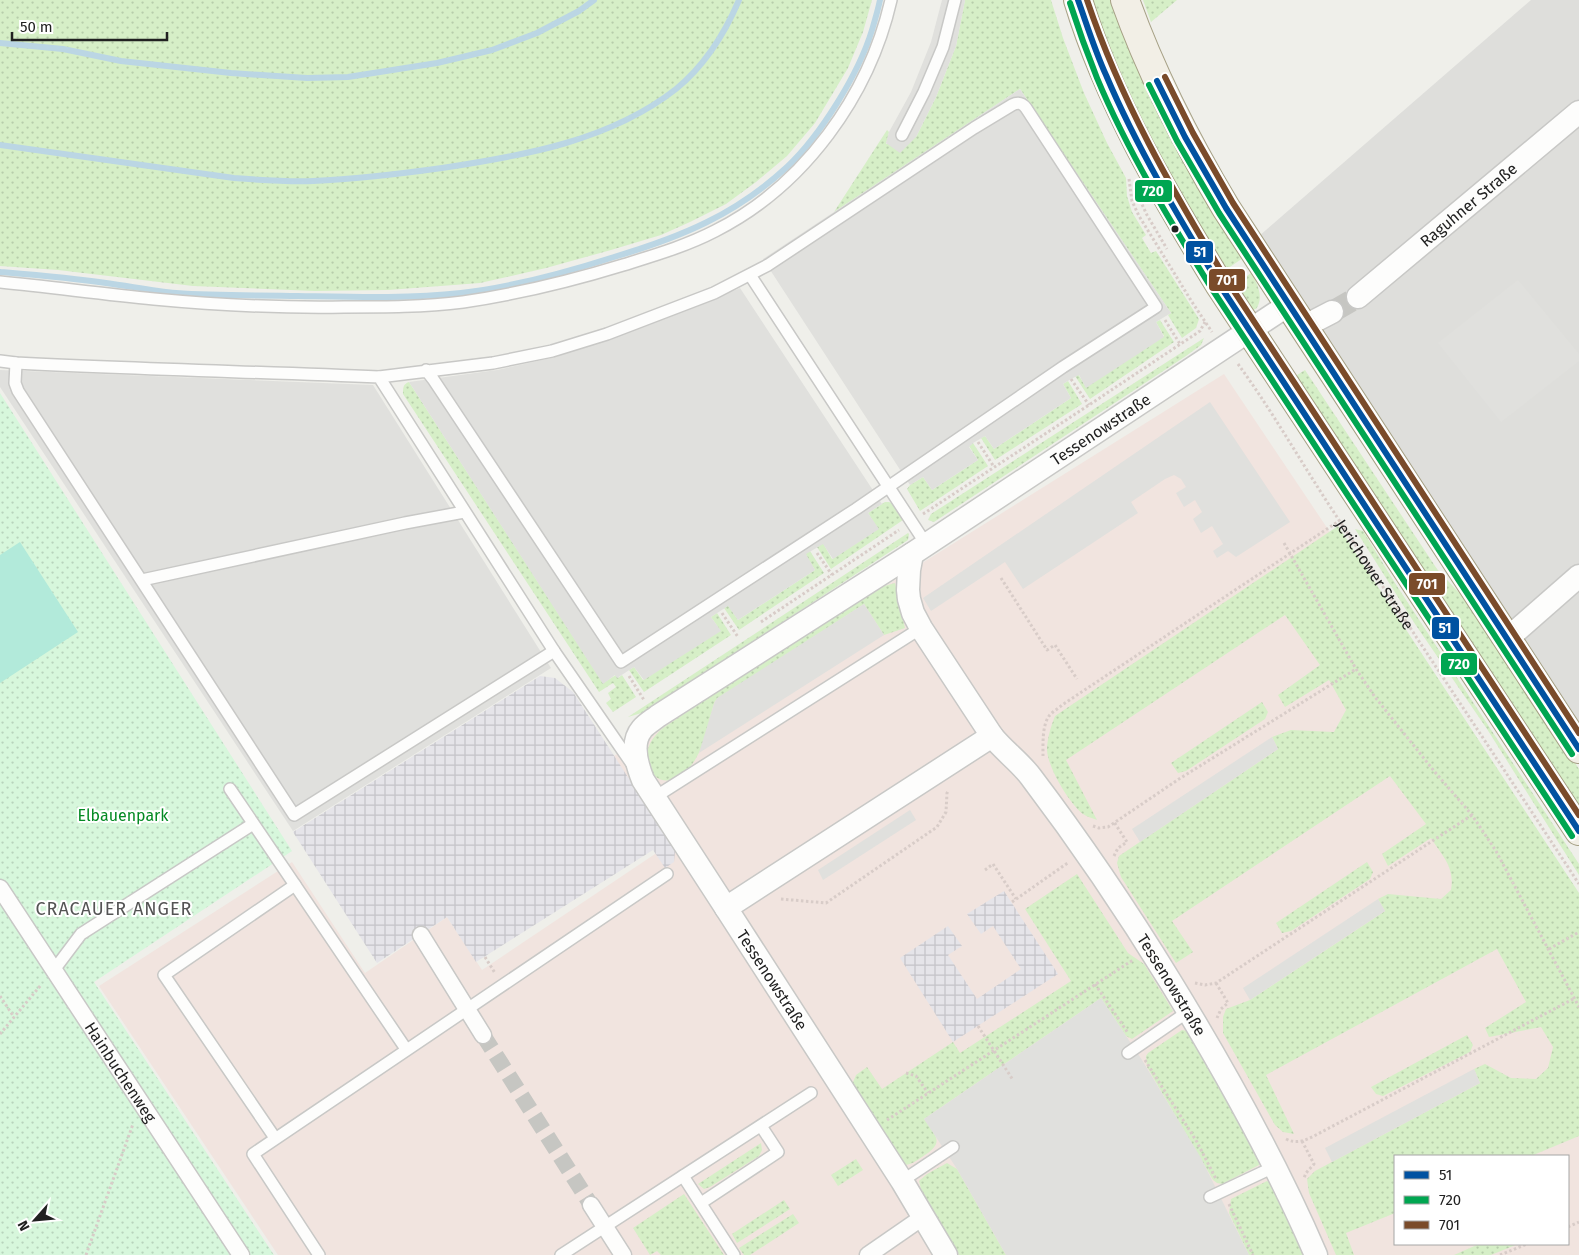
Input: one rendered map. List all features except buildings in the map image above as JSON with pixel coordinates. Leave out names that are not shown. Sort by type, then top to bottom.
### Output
[{"type":"main road","name":"Jerichower Straße","points":[[1078,0],[1108,79],[1142,151],[1180,221],[1250,331],[1579,831]]},
{"type":"main road","points":[[1125,0],[1151,67],[1185,137],[1226,208],[1579,749]]},
{"type":"street","name":"Raguhner Straße","points":[[1358,297],[1579,112]]},
{"type":"street","name":"Tessenowstraße","points":[[946,1255],[902,1181],[649,789],[637,762],[635,746],[638,735],[646,725],[666,711],[919,549],[1288,305]]},
{"type":"street","points":[[1303,328],[1332,312]]},
{"type":"street","name":"Tessenowstraße","points":[[919,549],[908,575],[908,595],[921,628],[992,736],[1031,776],[1085,851],[1150,948],[1189,1011],[1276,1166],[1316,1255]]},
{"type":"street","points":[[1507,639],[1579,576]]},
{"type":"street","points":[[726,908],[992,736]]},
{"type":"street","name":"Hainbuchenweg","points":[[0,888],[241,1255]]},
{"type":"street","points":[[421,935],[483,1035]]},
{"type":"street","points":[[592,1205],[622,1255]]},
{"type":"street","points":[[868,1255],[923,1217]]},
{"type":"lane","points":[[0,282],[153,299],[230,305],[398,307],[461,302],[524,291],[591,275],[696,240],[734,220],[778,189],[817,149],[841,116],[862,79],[879,40],[891,0]]},
{"type":"lane","points":[[902,135],[924,92],[943,46],[955,0]]},
{"type":"lane","points":[[0,361],[379,376],[426,370],[493,363],[552,351],[607,334],[663,313],[714,293],[750,275],[768,265],[974,128],[1018,103],[1026,108],[1156,307],[1063,367],[810,540],[621,662],[426,370]]},
{"type":"lane","points":[[750,275],[888,486],[919,549]]},
{"type":"lane","points":[[16,363],[15,383],[18,391],[294,815],[554,650]]},
{"type":"lane","points":[[379,376],[464,512],[554,650],[649,789],[921,628]]},
{"type":"lane","points":[[142,580],[464,512]]},
{"type":"lane","points":[[230,789],[406,1049]]},
{"type":"lane","points":[[54,970],[81,934],[254,824]]},
{"type":"lane","points":[[319,1255],[253,1154],[667,874]]},
{"type":"lane","points":[[275,1138],[164,975],[295,885]]},
{"type":"lane","points":[[1133,1050],[1189,1011]]},
{"type":"lane","points":[[561,1255],[811,1093]]},
{"type":"lane","points":[[701,1203],[778,1152],[761,1126]]},
{"type":"lane","points":[[902,1181],[953,1147]]},
{"type":"lane","points":[[1210,1197],[1276,1166]]},
{"type":"lane","points":[[683,1176],[734,1255]]},
{"type":"path","points":[[1192,302],[1198,298]]},
{"type":"path","points":[[1156,307],[1180,344]]},
{"type":"path","name":"Jerichower Straße","points":[[1238,365],[1579,884]]},
{"type":"path","points":[[1063,367],[1089,405]]},
{"type":"path","points":[[970,430],[994,467]]},
{"type":"path","points":[[1043,758],[1043,744],[1049,716],[1062,705],[1339,521]]},
{"type":"path","points":[[810,540],[832,575]]},
{"type":"path","points":[[1284,543],[1356,669],[1391,718],[1472,815],[1496,850],[1579,1007]]},
{"type":"path","points":[[1001,578],[1047,650],[1055,646],[1077,679]]},
{"type":"path","points":[[714,601],[738,637]]},
{"type":"path","points":[[621,662],[644,700]]},
{"type":"path","points":[[1088,824],[1099,828],[1108,827],[1188,774],[1356,669]]},
{"type":"path","points":[[781,899],[826,903],[937,827],[946,812],[947,793],[951,787]]},
{"type":"path","points":[[1216,1021],[1221,1009],[1228,1003],[1216,983],[1472,815]]},
{"type":"path","points":[[1012,902],[1085,851]]},
{"type":"path","points":[[984,870],[993,864],[1016,899]]},
{"type":"path","points":[[1549,949],[1579,932]]},
{"type":"path","points":[[870,1132],[1150,948]]},
{"type":"path","points":[[0,1034],[54,970]]},
{"type":"path","points":[[1095,984],[1133,1050],[1197,1142],[1223,1191],[1253,1255]]},
{"type":"path","points":[[0,996],[14,1017]]},
{"type":"path","points":[[1280,1136],[1292,1142],[1302,1141],[1314,1136],[1575,998]]},
{"type":"path","points":[[978,1026],[1013,1080]]},
{"type":"path","points":[[906,1073],[916,1076],[928,1093]]},
{"type":"path","points":[[86,1255],[141,1103]]},
{"type":"path","points":[[1500,1255],[1525,1245]]},
{"type":"shaded area","points":[[942,0],[965,0],[956,46],[936,97],[916,137],[900,153],[886,143],[889,132],[911,92],[931,42]]},
{"type":"shaded area","points":[[1531,0],[1579,0],[1579,722],[1258,237]]},
{"type":"shaded area","points":[[1020,89],[1171,313],[1156,322],[1164,337],[1086,388],[1079,375],[1063,384],[1071,398],[994,449],[985,436],[973,443],[969,447],[978,460],[932,490],[923,477],[910,485],[763,259]]},
{"type":"shaded area","points":[[1518,280],[1579,354],[1579,361],[1501,422],[1438,343]]},
{"type":"shaded area","points":[[740,288],[882,504],[868,513],[879,529],[833,559],[823,544],[806,554],[815,570],[738,620],[728,606],[711,617],[721,631],[644,680],[634,667],[617,678],[615,675],[603,684],[409,382],[497,370],[556,357],[667,318]]},
{"type":"shaded area","points":[[0,370],[373,385],[551,668],[293,831],[0,387]]},
{"type":"shaded area","points":[[1224,374],[1579,904],[1579,1255],[278,1255],[99,986],[292,862],[365,973],[447,917],[482,970],[661,850],[606,761]]},
{"type":"shaded area","points":[[1210,402],[1290,522],[1236,557],[1228,551],[1217,558],[1213,551],[1223,544],[1212,526],[1201,533],[1193,519],[1202,512],[1195,500],[1184,507],[1176,493],[1186,487],[1181,479],[1174,475],[1131,502],[1138,513],[1023,589],[1005,562],[931,611],[923,598]]},
{"type":"shaded area","points":[[864,604],[884,635],[699,753],[717,698]]},
{"type":"shaded area","points":[[540,676],[555,678],[573,692],[673,847],[675,852],[674,862],[665,868],[653,850],[476,962],[447,917],[377,963],[293,832]]},
{"type":"shaded area","points":[[1272,737],[1278,749],[1140,842],[1132,829]]},
{"type":"shaded area","points":[[910,810],[916,820],[823,880],[818,870]]},
{"type":"shaded area","points":[[1004,891],[1058,974],[953,1042],[900,958],[948,926],[962,946],[948,955],[977,999],[1021,969],[993,926],[981,934],[967,914]]},
{"type":"shaded area","points":[[1378,899],[1385,911],[1250,1000],[1243,988]]},
{"type":"shaded area","points":[[1101,998],[1142,1060],[1201,1158],[1249,1255],[1006,1255],[957,1169],[924,1119]]},
{"type":"shaded area","points":[[1474,1069],[1480,1083],[1332,1162],[1325,1148]]},
{"type":"green space","points":[[0,0],[872,0],[863,32],[848,68],[815,123],[787,156],[726,204],[661,235],[546,268],[480,283],[388,290],[315,291],[193,286],[58,270],[0,266]]},
{"type":"green space","points":[[965,0],[1051,0],[1084,93],[1107,143],[1126,178],[1127,196],[1132,212],[1146,235],[1142,238],[1151,253],[1156,251],[1199,319],[1196,328],[1182,338],[1168,315],[1171,313],[1020,89],[834,212],[887,130],[889,132],[886,144],[916,137],[936,97],[956,46]]},
{"type":"green space","points":[[1090,0],[1111,0],[1134,61],[1161,120],[1243,258],[1224,271],[1209,248],[1123,87]]},
{"type":"green space","points":[[1143,0],[1177,0],[1151,22]]},
{"type":"green space","points":[[1251,273],[1258,286],[1260,296],[1256,309],[1252,310],[1233,286]]},
{"type":"green space","points":[[1160,320],[1174,342],[1090,399],[1075,376],[1078,374],[1086,387],[1164,336],[1156,322]]},
{"type":"green space","points":[[1204,338],[1201,345],[1186,356],[934,522],[928,520],[931,514]]},
{"type":"green space","points":[[1305,370],[1437,569],[1474,611],[1579,769],[1579,811],[1294,377]]},
{"type":"green space","points":[[1068,381],[1082,404],[995,460],[981,438],[985,436],[994,449],[1071,398],[1063,384]]},
{"type":"green space","points":[[409,382],[603,683],[616,675],[618,678],[622,675],[636,697],[613,712],[606,703],[611,699],[608,693],[616,687],[613,683],[599,692],[403,394],[404,386]]},
{"type":"green space","name":"Elbauenpark","points":[[0,393],[292,851],[94,982],[274,1255],[0,1255]]},
{"type":"green space","points":[[973,443],[988,466],[920,511],[907,489],[910,485],[923,477],[932,490],[978,460],[969,446]]},
{"type":"green space","points":[[885,502],[893,504],[903,520],[831,569],[817,547],[823,543],[832,559],[878,529],[868,513]]},
{"type":"green space","points":[[1338,526],[1579,893],[1579,1136],[1533,1155],[1394,1155],[1394,1213],[1346,1233],[1354,1255],[1336,1255],[1309,1193],[1307,1179],[1315,1171],[1480,1083],[1474,1069],[1485,1064],[1511,1078],[1536,1079],[1548,1068],[1553,1047],[1541,1027],[1489,1037],[1485,1028],[1526,1002],[1497,949],[1266,1075],[1294,1134],[1283,1132],[1275,1125],[1223,1033],[1223,1017],[1226,1009],[1250,1000],[1385,911],[1378,899],[1388,894],[1441,899],[1451,890],[1450,868],[1447,862],[1431,838],[1388,866],[1382,854],[1426,824],[1390,776],[1172,921],[1193,952],[1176,963],[1121,877],[1117,863],[1119,856],[1278,749],[1272,737],[1291,730],[1334,732],[1346,710],[1329,680],[1285,707],[1278,695],[1320,665],[1285,615],[1066,760],[1097,820],[1086,816],[1077,809],[1066,794],[1051,766],[1047,750],[1055,716]]},
{"type":"green space","points":[[1355,529],[1363,531],[1579,864],[1579,875],[1487,729],[1415,624]]},
{"type":"green space","points":[[908,533],[908,540],[645,712],[628,717]]},
{"type":"green space","points":[[20,542],[78,632],[0,683],[0,555]]},
{"type":"green space","points":[[810,551],[824,573],[739,630],[724,608],[728,605],[738,620],[815,570],[805,554]]},
{"type":"green space","points":[[895,583],[905,628],[884,635],[864,604],[715,701],[699,753],[683,774],[671,780],[661,780],[653,774],[648,765],[647,753],[652,740],[663,728],[867,591]]},
{"type":"green space","points":[[717,613],[731,635],[644,692],[629,670],[634,667],[643,680],[720,630],[711,617]]},
{"type":"green space","points":[[1262,702],[1268,712],[1265,719],[1186,771],[1178,773],[1171,763]]},
{"type":"green space","points":[[1367,862],[1373,872],[1370,879],[1291,931],[1282,933],[1276,923]]},
{"type":"green space","points":[[1077,874],[1128,953],[1144,964],[1173,1011],[1132,1039],[1126,1036],[1101,998],[924,1119],[935,1135],[936,1144],[934,1148],[918,1160],[904,1165],[851,1087],[856,1075],[867,1067],[882,1089],[953,1042],[960,1053],[1071,981],[1025,909]]},
{"type":"green space","points":[[1182,1030],[1187,1031],[1215,1075],[1260,1162],[1259,1165],[1222,1184],[1213,1180],[1147,1067],[1146,1056],[1148,1053]]},
{"type":"green space","points":[[1467,1035],[1473,1045],[1470,1052],[1383,1096],[1376,1094],[1371,1087]]},
{"type":"green space","points":[[761,1143],[762,1150],[759,1156],[710,1187],[704,1189],[698,1184]]},
{"type":"green space","points":[[856,1159],[863,1170],[838,1186],[831,1175]]},
{"type":"green space","points":[[947,1163],[957,1169],[1006,1255],[959,1255],[921,1189],[919,1181],[927,1174]]},
{"type":"green space","points":[[1267,1181],[1271,1183],[1304,1255],[1249,1255],[1229,1213],[1231,1199]]},
{"type":"green space","points":[[684,1194],[724,1255],[661,1255],[657,1251],[650,1255],[633,1228]]},
{"type":"green space","points":[[784,1200],[790,1209],[737,1243],[732,1234]]},
{"type":"green space","points":[[793,1214],[799,1223],[750,1255],[744,1255],[739,1248]]},
{"type":"green space","points":[[1477,1245],[1516,1245],[1491,1255],[1454,1255]]},
{"type":"waterway","points":[[0,43],[63,49],[121,61],[231,73],[307,78],[348,77],[437,63],[492,50],[537,33],[579,11],[594,0]]},
{"type":"waterway","points":[[0,145],[234,178],[283,181],[313,181],[378,176],[503,158],[564,144],[594,134],[623,122],[650,107],[676,89],[696,70],[720,37],[739,0]]},
{"type":"waterway","points":[[0,272],[115,284],[176,293],[400,297],[441,295],[500,287],[538,279],[595,263],[662,241],[706,222],[747,198],[787,167],[813,138],[848,84],[866,47],[880,0]]},
{"type":"tunnel","points":[[1332,312],[1358,297]]},
{"type":"tunnel","points":[[483,1035],[591,1205]]},
{"type":"transit line","name":"51","points":[[1078,0],[1102,66],[1131,129],[1173,207],[1219,284],[1579,831]]},
{"type":"transit line","name":"701","points":[[1087,0],[1100,37],[1131,109],[1167,177],[1226,279],[1579,815]]},
{"type":"transit line","name":"720","points":[[1070,3],[1109,106],[1150,186],[1181,238],[1212,289],[1572,836]]},
{"type":"transit line","name":"701","points":[[1165,77],[1193,133],[1233,203],[1579,733]]},
{"type":"transit line","name":"51","points":[[1157,81],[1185,137],[1226,208],[1579,749]]},
{"type":"transit line","name":"720","points":[[1149,85],[1177,141],[1219,213],[1572,754]]},
{"type":"district","name":"CRACAUER ANGER","points":[[114,909]]}]
